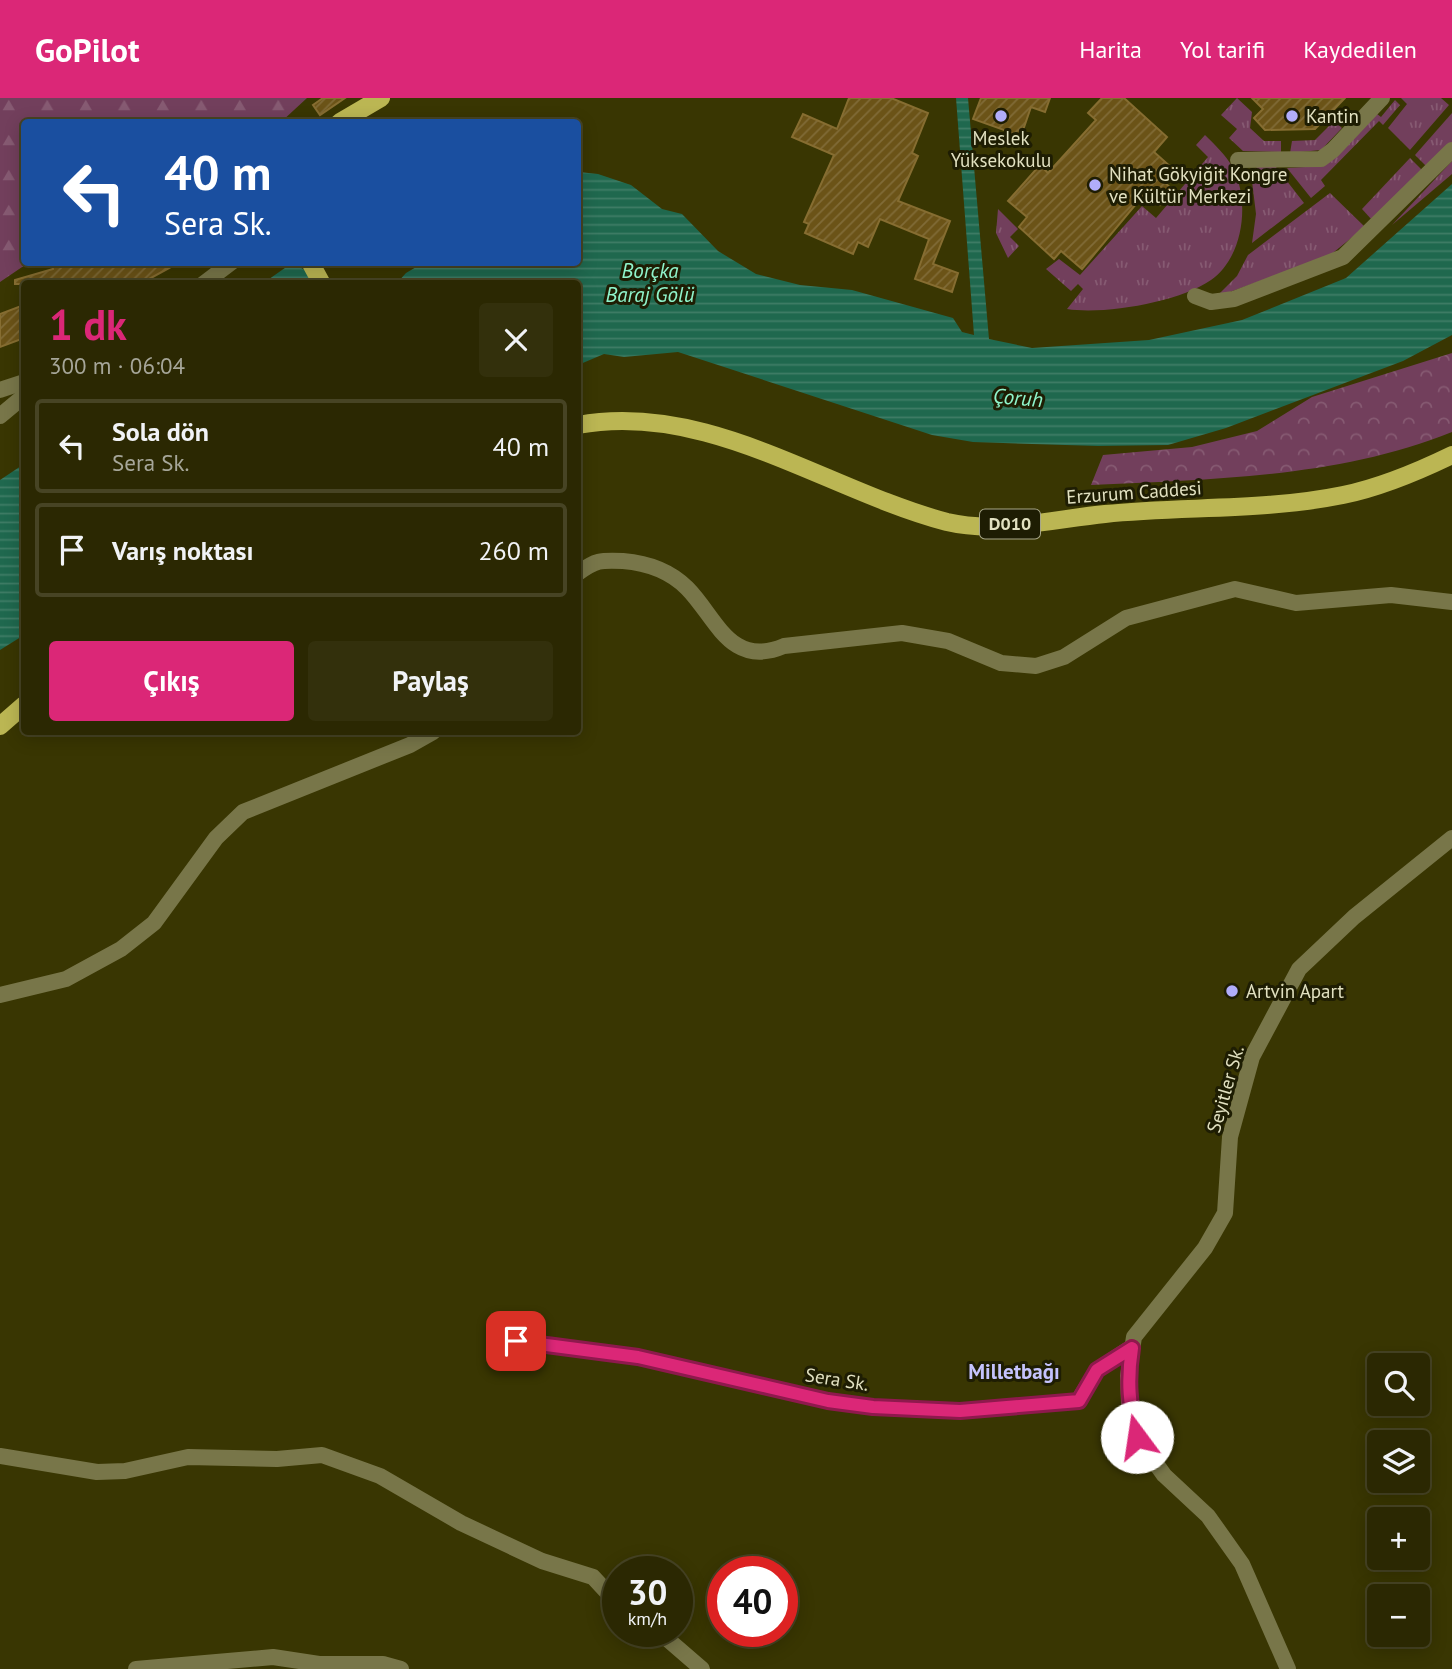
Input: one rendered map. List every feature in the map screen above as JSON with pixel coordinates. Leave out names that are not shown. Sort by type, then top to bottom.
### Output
[{"type":"main road","points":[[346,119],[381,98]]},
{"type":"main road","name":"Erzurum Caddesi","points":[[581,425],[638,421],[683,428],[737,443],[900,506],[967,525],[1000,525],[1108,513],[1320,499],[1402,478],[1452,455]]},
{"type":"main road","points":[[0,726],[21,708]]},
{"type":"street","points":[[1238,160],[1321,159],[1333,150],[1382,98]]},
{"type":"street","points":[[1195,296],[1211,302],[1234,299],[1343,257],[1452,150]]},
{"type":"street","points":[[208,280],[227,266]]},
{"type":"street","points":[[0,390],[21,383]]},
{"type":"street","points":[[0,416],[21,398]]},
{"type":"street","points":[[581,571],[596,560],[630,562],[663,569],[687,588],[712,623],[730,641],[749,651],[768,652],[784,646],[902,634],[934,637],[1001,663],[1024,666],[1065,657],[1126,618],[1235,589],[1296,603],[1384,595],[1452,602]]},
{"type":"street","points":[[0,995],[66,979],[121,949],[154,923],[216,838],[243,812],[410,745],[428,735]]},
{"type":"street","name":"Seyitler Sk.","points":[[1288,1669],[1242,1564],[1208,1516],[1164,1475],[1137,1437],[1131,1414],[1128,1376],[1134,1337],[1205,1248],[1225,1213],[1230,1137],[1252,1057],[1299,969],[1354,917],[1452,838]]},
{"type":"street","name":"Sera Sk.","points":[[516,1341],[638,1357],[828,1401],[960,1411],[1079,1401],[1097,1370],[1132,1348]]},
{"type":"street","points":[[0,1456],[97,1472],[125,1471],[188,1457],[277,1459],[322,1455],[380,1476],[461,1522],[542,1561],[593,1577],[602,1587]]},
{"type":"street","points":[[677,1647],[702,1669]]},
{"type":"street","points":[[135,1669],[203,1666],[273,1657],[319,1666],[383,1664],[401,1669]]},
{"type":"green space","points":[[0,98],[307,98],[284,119],[21,119],[21,266],[24,266],[0,282]]},
{"type":"green space","points":[[1237,98],[1252,112],[1250,128],[1264,141],[1281,141],[1281,152],[1243,151],[1229,138],[1237,129],[1221,115]]},
{"type":"green space","points":[[1401,98],[1441,98],[1449,105],[1410,150],[1388,128],[1407,104]]},
{"type":"green space","points":[[1395,100],[1400,105],[1383,125],[1379,121],[1321,180],[1325,186],[1311,198],[1287,168],[1324,166],[1377,114],[1381,117]]},
{"type":"green space","points":[[1452,113],[1452,143],[1428,168],[1415,155]]},
{"type":"green space","points":[[1334,121],[1342,128],[1321,150],[1290,153],[1292,141],[1315,140]]},
{"type":"green space","points":[[1205,135],[1233,168],[1241,196],[1241,228],[1231,257],[1222,270],[1197,288],[1162,300],[1101,310],[1067,309],[1083,289],[1078,284],[1071,291],[1046,269],[1059,259],[1080,275],[1142,206],[1156,218],[1208,157],[1196,145]]},
{"type":"green space","points":[[1410,158],[1424,172],[1372,220],[1362,209]]},
{"type":"green space","points":[[1452,161],[1452,174],[1392,225]]},
{"type":"green space","points":[[1257,167],[1276,167],[1304,203],[1252,243],[1256,214],[1251,173]]},
{"type":"green space","points":[[1330,193],[1365,227],[1329,256],[1227,293],[1220,293],[1237,276],[1248,255]]},
{"type":"green space","points":[[998,209],[1018,229],[1010,237],[1019,246],[1008,258],[996,233]]},
{"type":"green space","points":[[1452,353],[1452,432],[1365,459],[1274,474],[1091,485],[1103,455],[1192,447],[1257,431],[1312,397]]},
{"type":"water","name":"Borçka Baraj Gölü","points":[[956,98],[968,98],[989,339],[1032,348],[1149,340],[1242,320],[1346,278],[1452,184],[1452,335],[1403,361],[1226,428],[1168,445],[973,442],[932,435],[678,352],[624,357],[604,354],[581,364],[581,280],[400,280],[418,266],[581,266],[581,172],[598,174],[631,185],[662,209],[682,214],[718,251],[756,274],[800,285],[852,290],[953,318],[962,332],[974,335]]},
{"type":"water","points":[[288,266],[298,266],[323,280],[268,280]]},
{"type":"water","points":[[21,466],[21,637],[0,650],[0,480]]},
{"type":"building","points":[[323,98],[345,98],[320,115],[313,105]]},
{"type":"building","points":[[849,98],[891,98],[928,113],[912,153],[918,156],[898,201],[950,221],[933,264],[958,273],[952,292],[915,279],[929,239],[880,219],[868,247],[858,242],[853,254],[805,233],[809,224],[804,222],[834,155],[792,137],[803,114],[837,129]]},
{"type":"building","name":"Meslek Yüksekokulu","points":[[981,98],[1050,98],[1045,112],[1031,107],[1021,136],[973,119]]},
{"type":"building","name":"Nihat Gökyiğit Kongre ve Kültür Merkezi","points":[[1102,98],[1124,98],[1167,137],[1154,152],[1172,168],[1162,180],[1174,191],[1160,205],[1146,192],[1082,269],[1061,251],[1054,259],[1019,227],[1027,217],[1008,201],[1040,165],[1048,173],[1096,120],[1088,113]]},
{"type":"building","name":"Kantin","points":[[1252,98],[1345,98],[1315,129],[1265,130],[1254,118],[1263,109]]},
{"type":"building","points":[[53,266],[173,266],[147,280],[21,280],[21,284],[15,284],[15,280],[53,269]]},
{"type":"building","points":[[21,306],[21,339],[0,347],[0,314]]},
{"type":"place","name":"Meslek Yüksekokulu","points":[[1001,116]]},
{"type":"place","name":"Kantin","points":[[1292,116]]},
{"type":"place","name":"Nihat Gökyiğit Kongre ve Kültür Merkezi","points":[[1095,185]]},
{"type":"place","name":"Artvin Apart","points":[[1232,991]]},
{"type":"district","name":"Milletbağı","points":[[1014,1372]]},
{"type":"route","points":[[516,1341],[638,1357],[828,1401],[873,1407],[960,1411],[1079,1401],[1097,1370],[1132,1348],[1128,1376],[1129,1403],[1137,1437]]},
{"type":"water label","name":"Çoruh","points":[[1018,398]]}]
